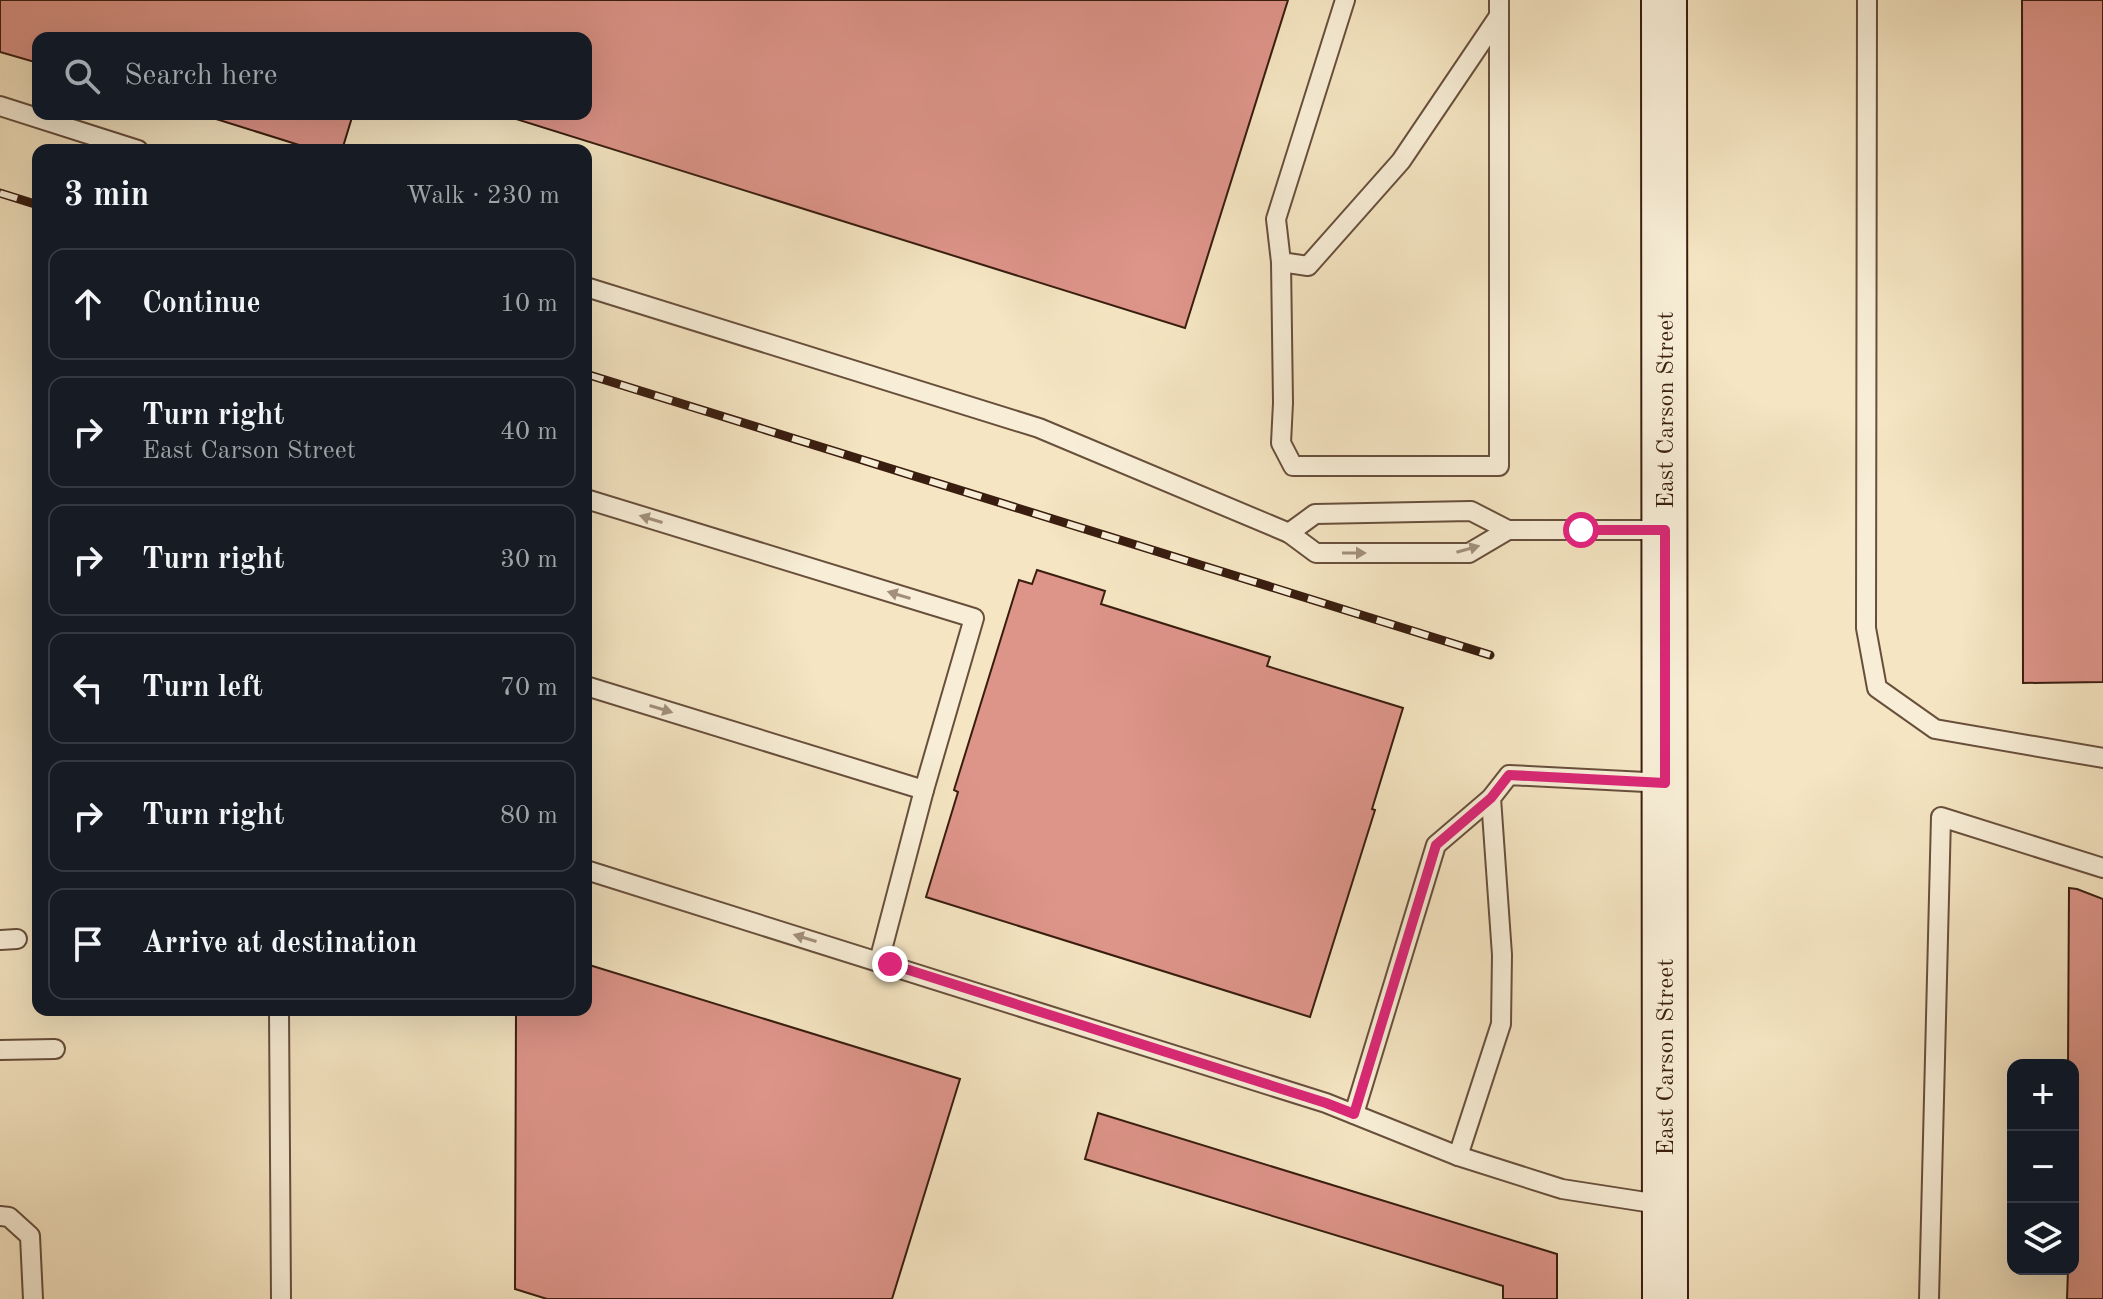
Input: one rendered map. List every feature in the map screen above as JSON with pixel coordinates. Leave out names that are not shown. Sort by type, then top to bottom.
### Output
[{"type":"main road","name":"East Carson Street","points":[[1664,0],[1665,1299]]},
{"type":"lane","points":[[1345,0],[1276,219],[1281,262],[1281,443],[1293,466],[1499,466],[1499,8]]},
{"type":"lane","points":[[1867,0],[1866,628],[1877,688],[1935,729],[2103,758]]},
{"type":"lane","points":[[1281,262],[1308,266],[1401,161],[1499,8]]},
{"type":"lane","points":[[0,106],[32,116]]},
{"type":"lane","points":[[44,120],[119,144]]},
{"type":"lane","points":[[592,289],[1039,428],[1289,533],[1316,553],[1469,553],[1508,530]]},
{"type":"lane","points":[[592,501],[974,618],[879,961]]},
{"type":"lane","points":[[1289,533],[1315,514],[1471,511],[1508,530],[1665,530]]},
{"type":"lane","points":[[592,688],[924,790]]},
{"type":"lane","points":[[1354,1114],[1436,845],[1491,798],[1509,775],[1665,783]]},
{"type":"lane","points":[[1458,1156],[1501,1024],[1502,955],[1491,798]]},
{"type":"lane","points":[[1929,1299],[1941,817],[2103,868]]},
{"type":"lane","points":[[592,872],[1326,1103],[1458,1156],[1562,1189],[1665,1205]]},
{"type":"lane","points":[[279,1016],[281,1299]]},
{"type":"lane","points":[[0,1050],[55,1049]]},
{"type":"lane","points":[[0,1216],[9,1217],[30,1236],[33,1299]]},
{"type":"building","points":[[0,0],[1288,0],[1185,328],[519,120],[592,120],[592,32],[32,32],[32,61],[0,52]]},
{"type":"building","points":[[2022,0],[2103,0],[2103,682],[2023,683]]},
{"type":"building","points":[[219,120],[351,120],[344,144],[296,144]]},
{"type":"building","points":[[1037,570],[1105,591],[1101,604],[1270,657],[1267,666],[1403,708],[1372,809],[1375,810],[1310,1017],[926,897],[958,792],[954,790],[1019,580],[1032,584]]},
{"type":"building","points":[[2069,888],[2103,899],[2103,1299],[2067,1299],[2068,1275],[2079,1275],[2079,1059],[2068,1059]]},
{"type":"building","points":[[592,966],[960,1079],[892,1299],[547,1299],[515,1289],[516,1016],[592,1016]]},
{"type":"building","points":[[1098,1113],[1557,1254],[1557,1299],[1503,1299],[1503,1286],[1085,1159]]},
{"type":"railway","points":[[0,193],[32,203]]},
{"type":"railway","points":[[592,376],[1490,655]]},
{"type":"route","points":[[890,964],[1354,1114],[1436,845],[1491,798],[1509,775],[1665,783],[1665,530],[1581,530]]}]
